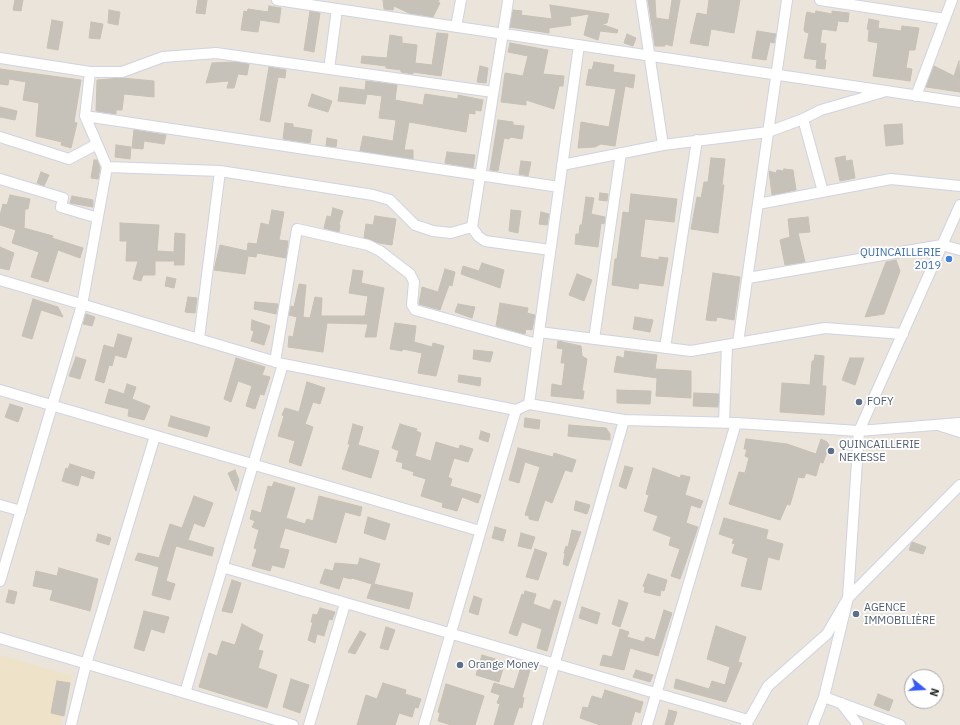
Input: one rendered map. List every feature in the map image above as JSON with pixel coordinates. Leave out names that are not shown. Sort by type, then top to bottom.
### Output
[{"type":"street","points":[[280,0],[960,102]]},
{"type":"street","points":[[456,27],[461,0]]},
{"type":"street","points":[[509,0],[472,227],[478,236],[485,241],[550,250]]},
{"type":"street","points":[[641,0],[662,145]]},
{"type":"street","points":[[738,343],[787,0]]},
{"type":"street","points":[[820,0],[945,18]]},
{"type":"street","points":[[916,96],[952,0]]},
{"type":"street","points":[[329,69],[337,9]]},
{"type":"street","points":[[529,404],[579,45]]},
{"type":"street","points":[[0,58],[90,72],[122,72],[163,57],[216,53],[494,92]]},
{"type":"street","points":[[0,582],[82,305],[107,167],[85,116],[90,72]]},
{"type":"street","points":[[562,164],[662,145],[768,132],[803,120],[821,110],[886,91]]},
{"type":"street","points":[[85,116],[559,187]]},
{"type":"street","points":[[803,120],[824,192]]},
{"type":"street","points":[[0,138],[69,159],[97,144]]},
{"type":"street","points":[[665,348],[697,140]]},
{"type":"street","points":[[594,339],[621,153]]},
{"type":"street","points":[[107,167],[220,171],[373,195],[390,200],[415,225],[433,231],[451,233],[472,227]]},
{"type":"street","points":[[199,339],[220,171]]},
{"type":"street","points":[[0,179],[63,198],[61,207],[98,218]]},
{"type":"street","points":[[758,204],[891,179],[960,186]]},
{"type":"street","points":[[813,725],[824,697],[848,598],[859,431],[960,205]]},
{"type":"street","points":[[185,693],[252,464],[279,363],[297,229],[368,245],[380,251],[410,274],[414,282],[412,305],[415,310],[537,344]]},
{"type":"street","points":[[748,278],[942,245],[960,250]]},
{"type":"street","points":[[0,280],[279,363],[516,410],[529,404],[624,420],[736,423],[859,431],[960,423]]},
{"type":"street","points":[[539,332],[691,351],[825,328],[903,334]]},
{"type":"street","points":[[724,423],[727,345]]},
{"type":"street","points":[[0,390],[480,531]]},
{"type":"street","points":[[424,725],[516,410]]},
{"type":"street","points":[[537,725],[624,420]]},
{"type":"street","points":[[647,725],[736,423]]},
{"type":"street","points":[[937,425],[960,432]]},
{"type":"street","points":[[71,725],[86,664],[156,436]]},
{"type":"street","points":[[222,567],[747,722],[768,686],[827,634],[848,598],[960,485]]},
{"type":"street","points":[[0,505],[21,511]]},
{"type":"street","points":[[309,725],[345,604]]},
{"type":"street","points":[[0,638],[294,725]]},
{"type":"street","points":[[824,697],[900,725]]},
{"type":"street","points":[[841,703],[858,725]]},
{"type":"shaded area","points":[[0,655],[72,676],[61,725],[0,725]]},
{"type":"building","points":[[15,0],[23,0],[21,11],[13,10]]},
{"type":"building","points":[[198,0],[207,0],[205,14],[196,13]]},
{"type":"building","points":[[383,0],[439,0],[438,2],[440,3],[433,17],[409,13],[394,6],[393,10],[384,9]]},
{"type":"building","points":[[648,0],[655,0],[656,18],[669,20],[672,0],[680,0],[672,46],[665,44],[665,46],[655,46]]},
{"type":"building","points":[[709,0],[740,0],[734,33],[711,29],[708,46],[690,43],[697,13],[707,15]]},
{"type":"building","points":[[550,5],[609,14],[607,23],[601,24],[618,30],[617,33],[600,31],[598,40],[584,35],[589,14],[570,17],[571,25],[549,28],[549,33],[510,27],[513,10],[522,11],[521,15],[552,19]]},
{"type":"building","points":[[269,6],[281,8],[279,23],[260,20],[258,32],[241,30],[244,11],[247,12],[248,9],[268,12]]},
{"type":"building","points":[[109,10],[120,12],[118,25],[108,23]]},
{"type":"building","points":[[310,11],[320,13],[314,52],[304,50]]},
{"type":"building","points":[[816,11],[832,14],[832,11],[849,13],[848,22],[838,21],[836,31],[822,29],[820,43],[826,44],[824,60],[826,60],[825,69],[816,68],[817,60],[804,58],[809,33],[805,32],[804,30],[807,12],[815,14]]},
{"type":"building","points":[[869,19],[879,21],[878,28],[901,31],[902,26],[919,28],[915,50],[909,50],[906,68],[912,69],[910,81],[873,76],[878,43],[868,41],[869,30],[867,29]]},
{"type":"building","points":[[52,20],[63,22],[58,50],[47,48]]},
{"type":"building","points":[[91,22],[103,24],[100,39],[89,38]]},
{"type":"building","points":[[757,31],[776,34],[774,43],[770,42],[766,60],[752,58]]},
{"type":"building","points":[[437,33],[448,34],[441,76],[413,72],[413,74],[401,72],[401,70],[386,68],[386,66],[361,63],[362,56],[387,58],[390,35],[402,37],[402,43],[417,45],[415,63],[432,65]]},
{"type":"building","points":[[627,34],[636,38],[633,46],[624,43]]},
{"type":"building","points":[[510,43],[548,50],[543,74],[564,76],[563,86],[559,86],[554,109],[526,100],[526,105],[501,102],[505,73],[523,76],[528,56],[508,52]]},
{"type":"building","points":[[959,61],[960,92],[926,87],[934,66],[954,76]]},
{"type":"building","points":[[235,62],[249,64],[247,75],[238,74],[234,88],[227,88],[229,81],[206,83],[212,63]]},
{"type":"building","points":[[594,62],[614,65],[613,72],[635,75],[633,88],[625,86],[615,146],[601,144],[595,147],[578,148],[581,122],[609,127],[616,89],[586,85],[589,69],[592,70]]},
{"type":"building","points":[[480,66],[488,68],[486,83],[477,82]]},
{"type":"building","points":[[269,67],[286,70],[285,78],[278,77],[270,122],[260,120]]},
{"type":"building","points":[[0,69],[81,80],[74,122],[77,123],[71,148],[61,145],[62,142],[36,136],[39,103],[23,100],[26,82],[9,79],[8,85],[0,84]]},
{"type":"building","points":[[122,78],[154,81],[154,97],[124,94],[122,110],[116,110],[116,114],[96,111],[97,80]]},
{"type":"building","points":[[366,81],[397,85],[395,100],[423,105],[425,94],[458,99],[458,95],[483,100],[481,111],[475,110],[475,114],[469,113],[466,132],[409,122],[404,150],[413,150],[413,159],[360,151],[363,136],[393,141],[396,120],[379,118],[382,96],[367,94],[365,104],[338,101],[340,87],[365,90]]},
{"type":"building","points":[[312,94],[332,101],[328,112],[308,106]]},
{"type":"building","points":[[0,107],[17,111],[15,120],[0,117]]},
{"type":"building","points":[[498,120],[513,122],[513,125],[524,126],[522,139],[510,137],[509,139],[504,138],[498,171],[490,170]]},
{"type":"building","points":[[285,123],[293,124],[293,127],[312,130],[310,143],[283,139]]},
{"type":"building","points":[[902,124],[903,144],[886,146],[884,125]]},
{"type":"building","points":[[134,130],[166,135],[164,144],[144,141],[143,149],[132,148]]},
{"type":"building","points":[[327,138],[337,140],[336,147],[326,146]]},
{"type":"building","points":[[116,145],[131,147],[130,159],[115,157]]},
{"type":"building","points":[[447,152],[475,155],[473,168],[445,163]]},
{"type":"building","points":[[845,156],[846,161],[852,160],[855,178],[840,181],[835,158]]},
{"type":"building","points":[[711,158],[725,159],[722,185],[724,185],[718,233],[691,229],[697,197],[701,198],[704,182],[708,182]]},
{"type":"building","points":[[94,160],[97,160],[100,168],[98,179],[91,178]]},
{"type":"building","points":[[521,161],[531,162],[528,176],[519,174]]},
{"type":"building","points":[[784,169],[793,170],[796,190],[772,195],[769,171],[776,173],[777,170],[783,171]]},
{"type":"building","points":[[41,172],[49,175],[44,186],[37,183]]},
{"type":"building","points":[[600,193],[608,194],[607,201],[599,200]]},
{"type":"building","points":[[631,194],[677,199],[674,222],[645,219],[640,257],[659,260],[659,257],[668,258],[663,286],[639,283],[638,289],[612,285],[623,212],[629,213]]},
{"type":"building","points":[[10,195],[30,199],[28,209],[25,209],[24,228],[53,236],[52,238],[83,248],[80,258],[58,250],[48,282],[31,277],[39,252],[12,243],[16,230],[0,225],[0,215],[3,204],[7,205]]},
{"type":"building","points":[[72,196],[93,200],[93,207],[70,203]]},
{"type":"building","points":[[586,197],[594,198],[591,214],[605,217],[604,224],[601,223],[598,247],[575,244],[576,234],[579,234],[580,225],[582,225]]},
{"type":"building","points":[[333,208],[343,211],[339,224],[339,232],[324,228],[327,216],[331,217]]},
{"type":"building","points":[[272,210],[284,212],[279,240],[288,241],[286,258],[257,253],[256,257],[248,256],[245,274],[214,270],[220,245],[247,251],[248,243],[257,244],[261,223],[269,225]]},
{"type":"building","points":[[511,210],[521,211],[518,233],[509,231]]},
{"type":"building","points":[[541,212],[549,214],[547,225],[539,224]]},
{"type":"building","points":[[375,216],[396,219],[392,245],[379,243],[364,238],[366,224],[373,225]]},
{"type":"building","points":[[808,217],[810,232],[798,233],[805,262],[785,265],[780,240],[790,237],[788,219]]},
{"type":"building","points":[[120,223],[159,225],[157,251],[174,252],[175,233],[185,234],[184,265],[174,265],[175,261],[155,261],[155,275],[143,275],[141,281],[133,279],[138,261],[126,261],[127,241],[120,241]]},
{"type":"building","points":[[0,247],[14,253],[9,270],[0,268]]},
{"type":"building","points":[[896,260],[900,271],[884,314],[865,317],[886,262]]},
{"type":"building","points":[[482,263],[504,270],[500,288],[461,274],[463,266],[479,271]]},
{"type":"building","points":[[445,269],[455,272],[452,286],[449,285],[440,310],[419,304],[422,287],[438,292]]},
{"type":"building","points":[[353,270],[363,271],[361,283],[384,288],[376,337],[365,337],[368,324],[327,323],[323,352],[288,347],[289,336],[293,337],[297,317],[289,315],[291,306],[294,307],[299,284],[306,285],[303,317],[310,318],[315,297],[322,298],[321,316],[365,316],[368,296],[349,293]]},
{"type":"building","points":[[713,273],[740,277],[734,320],[717,317],[716,321],[706,320]]},
{"type":"building","points":[[577,274],[592,280],[584,301],[569,295]]},
{"type":"building","points":[[167,277],[176,279],[174,288],[165,286]]},
{"type":"building","points":[[188,297],[197,298],[195,313],[185,312]]},
{"type":"building","points":[[33,299],[58,307],[63,317],[41,310],[32,339],[22,336]]},
{"type":"building","points":[[255,302],[278,304],[276,314],[254,309]]},
{"type":"building","points":[[500,303],[528,308],[527,313],[535,315],[532,330],[526,329],[525,334],[496,326]]},
{"type":"building","points":[[458,304],[475,307],[472,318],[455,312]]},
{"type":"building","points":[[86,314],[95,317],[92,326],[83,324]]},
{"type":"building","points":[[635,317],[653,320],[650,332],[633,329]]},
{"type":"building","points":[[252,320],[270,326],[264,345],[251,341],[254,331],[251,330]]},
{"type":"building","points":[[395,323],[416,326],[414,342],[432,347],[433,343],[444,346],[436,376],[418,373],[422,353],[403,349],[402,351],[390,349]]},
{"type":"building","points":[[118,334],[132,338],[126,358],[115,355],[112,366],[109,365],[104,383],[95,380],[104,345],[114,348]]},
{"type":"building","points":[[558,341],[581,346],[582,356],[587,359],[582,391],[584,391],[583,399],[551,396],[552,384],[562,386],[565,363],[561,363],[563,349],[557,348]]},
{"type":"building","points":[[474,350],[493,352],[490,362],[473,359]]},
{"type":"building","points":[[625,351],[657,355],[655,369],[691,371],[691,398],[656,396],[657,378],[614,372],[617,356],[624,358]]},
{"type":"building","points":[[815,355],[824,356],[822,386],[826,386],[824,415],[780,412],[782,383],[810,385],[812,361],[814,361]]},
{"type":"building","points":[[76,357],[86,360],[80,379],[69,376]]},
{"type":"building","points":[[236,358],[265,367],[262,375],[270,377],[264,395],[260,394],[255,409],[246,406],[252,386],[238,381],[231,402],[224,399]]},
{"type":"building","points":[[850,358],[864,358],[855,385],[842,380]]},
{"type":"building","points":[[459,375],[481,378],[480,386],[458,382]]},
{"type":"building","points":[[307,382],[325,388],[320,404],[313,402],[305,424],[313,427],[301,466],[289,462],[295,441],[278,436],[284,416],[282,415],[285,408],[299,412]]},
{"type":"building","points":[[127,384],[136,387],[132,399],[150,406],[144,420],[128,416],[129,409],[105,403],[109,389],[124,394]]},
{"type":"building","points":[[617,390],[651,391],[650,404],[617,403]]},
{"type":"building","points":[[694,393],[719,394],[718,407],[693,406]]},
{"type":"building","points":[[10,404],[23,408],[18,422],[5,417]]},
{"type":"building","points":[[171,416],[210,427],[207,437],[168,426]]},
{"type":"building","points":[[525,418],[540,420],[539,429],[524,427]]},
{"type":"building","points":[[353,424],[363,427],[358,445],[379,451],[371,478],[342,469],[350,444],[348,444]]},
{"type":"building","points":[[400,424],[417,429],[416,431],[421,433],[415,456],[431,461],[436,442],[459,449],[460,445],[473,449],[468,462],[454,458],[448,477],[452,479],[450,486],[481,495],[478,503],[462,497],[457,511],[442,507],[443,503],[421,496],[426,479],[413,475],[414,472],[402,468],[403,463],[396,461],[399,451],[392,448]]},
{"type":"building","points":[[569,425],[606,428],[610,434],[610,440],[568,436]]},
{"type":"building","points":[[481,431],[490,434],[488,442],[479,439]]},
{"type":"building","points":[[746,439],[787,444],[816,454],[821,439],[829,445],[823,463],[820,462],[816,476],[806,473],[804,478],[798,477],[790,505],[787,504],[780,520],[729,504],[739,472],[745,473],[749,458],[745,456],[747,449],[744,449]]},
{"type":"building","points":[[518,448],[553,457],[554,453],[576,460],[572,472],[565,470],[552,503],[545,500],[538,521],[529,519],[529,516],[525,515],[540,467],[525,462],[519,483],[509,480]]},
{"type":"building","points":[[70,464],[95,472],[93,479],[81,475],[78,486],[62,481],[66,468],[68,469]]},
{"type":"building","points":[[625,466],[633,468],[626,489],[619,486]]},
{"type":"building","points":[[653,468],[680,478],[681,475],[690,477],[685,495],[703,501],[700,508],[691,505],[686,523],[698,527],[680,579],[671,576],[680,549],[669,545],[671,537],[653,530],[658,516],[644,511],[649,495],[646,494]]},
{"type":"building","points":[[235,470],[239,480],[236,491],[228,473]]},
{"type":"building","points":[[274,482],[295,488],[286,518],[305,524],[307,519],[313,521],[319,496],[362,507],[360,516],[345,512],[336,543],[285,528],[279,548],[289,550],[284,568],[272,565],[270,571],[252,566],[257,549],[254,548],[259,530],[252,527],[255,521],[250,519],[252,510],[261,513],[268,486],[272,487]]},
{"type":"building","points":[[194,496],[213,503],[204,527],[194,523],[188,540],[214,548],[212,556],[176,546],[166,581],[175,584],[170,600],[152,595],[159,567],[135,560],[138,553],[159,558],[170,524],[182,528]]},
{"type":"building","points":[[576,501],[590,505],[587,514],[574,510]]},
{"type":"building","points":[[368,517],[390,524],[385,540],[364,533]]},
{"type":"building","points":[[724,518],[768,530],[766,539],[783,544],[779,560],[768,557],[761,590],[741,586],[748,558],[732,553],[735,544],[732,543],[734,539],[719,534]]},
{"type":"building","points":[[495,527],[506,530],[503,541],[492,538]]},
{"type":"building","points":[[572,530],[581,532],[568,566],[563,564],[564,553],[566,546],[568,547]]},
{"type":"building","points":[[521,533],[535,537],[531,549],[518,546]]},
{"type":"building","points":[[98,534],[111,538],[109,545],[96,541]]},
{"type":"building","points":[[912,542],[926,547],[923,554],[909,550]]},
{"type":"building","points":[[535,549],[547,553],[538,580],[526,577]]},
{"type":"building","points":[[360,558],[380,564],[374,584],[413,593],[409,609],[367,598],[372,584],[352,578],[343,577],[339,589],[320,583],[325,569],[333,571],[335,563],[358,565]]},
{"type":"building","points":[[59,568],[98,579],[90,611],[50,600],[53,590],[33,586],[36,571],[57,576]]},
{"type":"building","points":[[648,574],[667,580],[664,591],[661,590],[660,596],[644,592],[645,587],[643,586]]},
{"type":"building","points":[[232,580],[241,583],[232,613],[222,611]]},
{"type":"building","points":[[9,590],[17,592],[14,604],[6,602]]},
{"type":"building","points":[[525,591],[536,594],[533,604],[550,610],[554,600],[561,602],[547,651],[537,648],[542,629],[522,622],[517,636],[509,633],[522,594],[524,595]]},
{"type":"building","points":[[474,596],[482,599],[478,615],[469,612]]},
{"type":"building","points":[[619,600],[628,603],[620,627],[612,624]]},
{"type":"building","points":[[582,607],[600,613],[597,624],[579,618]]},
{"type":"building","points":[[320,608],[335,612],[332,620],[329,619],[324,636],[317,634],[315,643],[308,640],[313,622],[311,622],[313,614],[317,615]]},
{"type":"building","points":[[664,610],[672,613],[658,656],[630,648],[624,670],[600,665],[603,655],[612,657],[620,629],[629,632],[627,637],[644,642],[646,637],[655,640]]},
{"type":"building","points":[[144,611],[169,617],[164,633],[151,629],[144,651],[134,648]]},
{"type":"building","points":[[242,624],[263,635],[258,650],[263,651],[258,668],[277,675],[267,708],[199,687],[209,653],[217,656],[222,641],[235,645]]},
{"type":"building","points":[[716,626],[746,637],[738,662],[742,663],[726,702],[674,688],[676,679],[709,689],[712,681],[725,685],[730,667],[707,659]]},
{"type":"building","points":[[386,627],[395,630],[388,650],[380,648]]},
{"type":"building","points":[[360,631],[366,634],[355,654],[348,652]]},
{"type":"building","points":[[482,655],[505,662],[499,682],[476,675]]},
{"type":"building","points":[[521,667],[530,670],[522,697],[524,698],[522,708],[519,707],[513,725],[494,725],[500,704],[497,703],[500,695],[491,692],[494,683],[514,689]]},
{"type":"building","points":[[636,670],[653,675],[650,682],[633,677]]},
{"type":"building","points":[[291,679],[309,685],[300,713],[283,707]]},
{"type":"building","points":[[57,681],[70,683],[64,716],[51,713]]},
{"type":"building","points":[[383,683],[406,690],[405,694],[421,699],[418,708],[415,707],[412,717],[399,713],[395,725],[357,725],[366,695],[377,699]]},
{"type":"building","points":[[446,684],[484,696],[475,725],[451,725],[438,721],[440,713],[438,712]]},
{"type":"building","points":[[605,690],[643,702],[640,713],[635,711],[631,725],[600,725],[580,718],[583,707],[588,708],[592,696],[602,699]]},
{"type":"building","points":[[878,694],[893,700],[889,711],[874,705]]},
{"type":"building","points":[[669,710],[677,712],[673,725],[665,725]]},
{"type":"place","name":"QUINCAILLERIE 2019","points":[[949,259]]},
{"type":"place","name":"FOFY","points":[[859,402]]},
{"type":"place","name":"QUINCAILLERIE NEKESSE","points":[[831,451]]},
{"type":"place","name":"AGENCE IMMOBILIÈRE","points":[[856,614]]},
{"type":"place","name":"Orange Money","points":[[460,665]]}]
